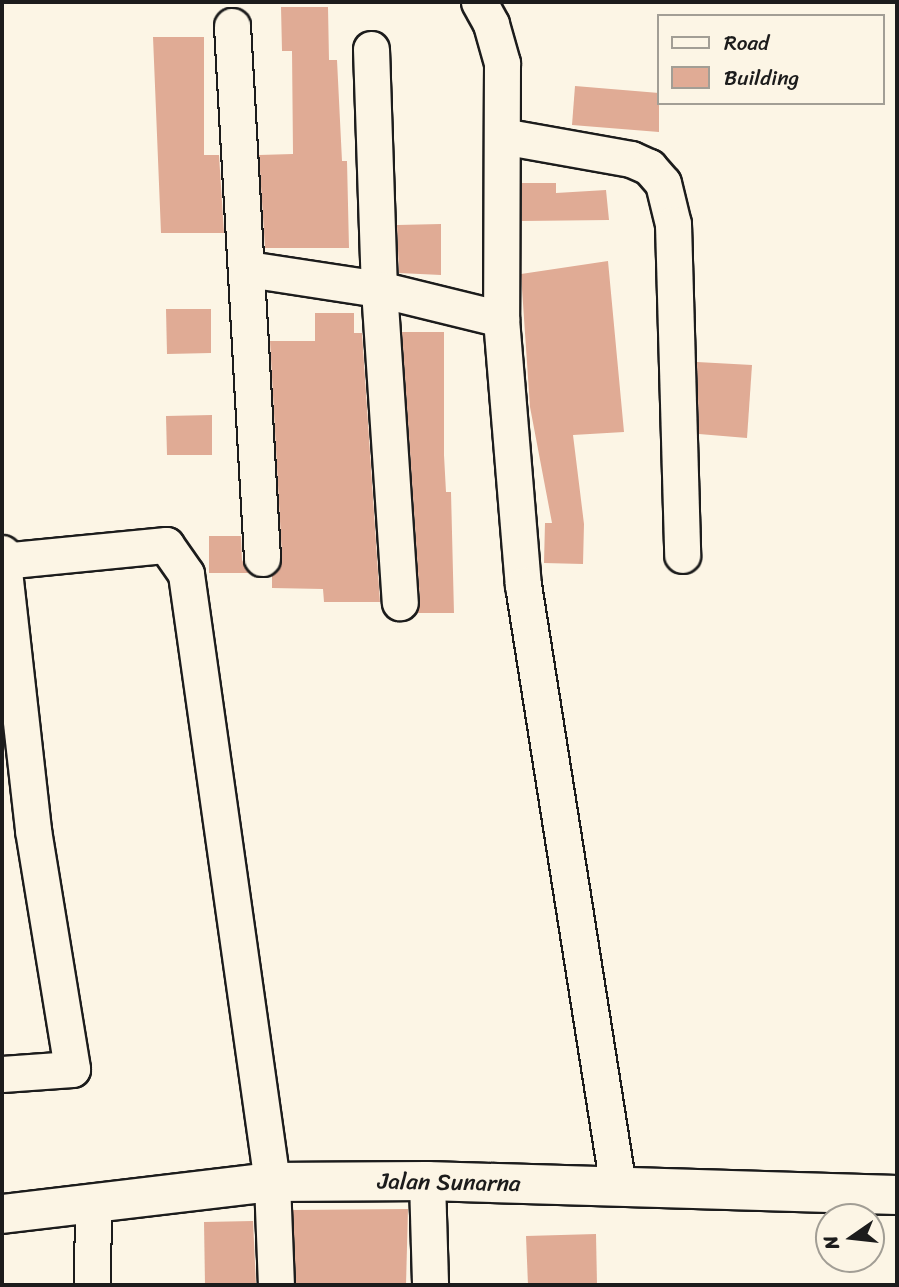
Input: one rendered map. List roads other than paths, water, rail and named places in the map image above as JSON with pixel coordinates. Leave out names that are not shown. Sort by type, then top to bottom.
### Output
[{"type":"street","points":[[479,2],[491,24],[502,63],[501,319],[523,585],[618,1187]]},
{"type":"street","points":[[232,26],[248,269],[262,558]]},
{"type":"street","points":[[371,49],[379,289],[400,602]]},
{"type":"street","points":[[502,136],[631,159],[663,183],[673,224],[682,555]]},
{"type":"street","points":[[248,269],[379,289],[501,319]]},
{"type":"street","points":[[2,561],[166,545],[186,574],[272,1182],[276,1285]]},
{"type":"street","points":[[2,553],[33,830],[72,1069],[2,1074]]},
{"type":"street","points":[[427,1181],[430,1285]]},
{"type":"street","name":"Jalan Sunarna","points":[[2,1214],[272,1182],[427,1181],[897,1195]]},
{"type":"street","points":[[92,1285],[93,1202]]}]
